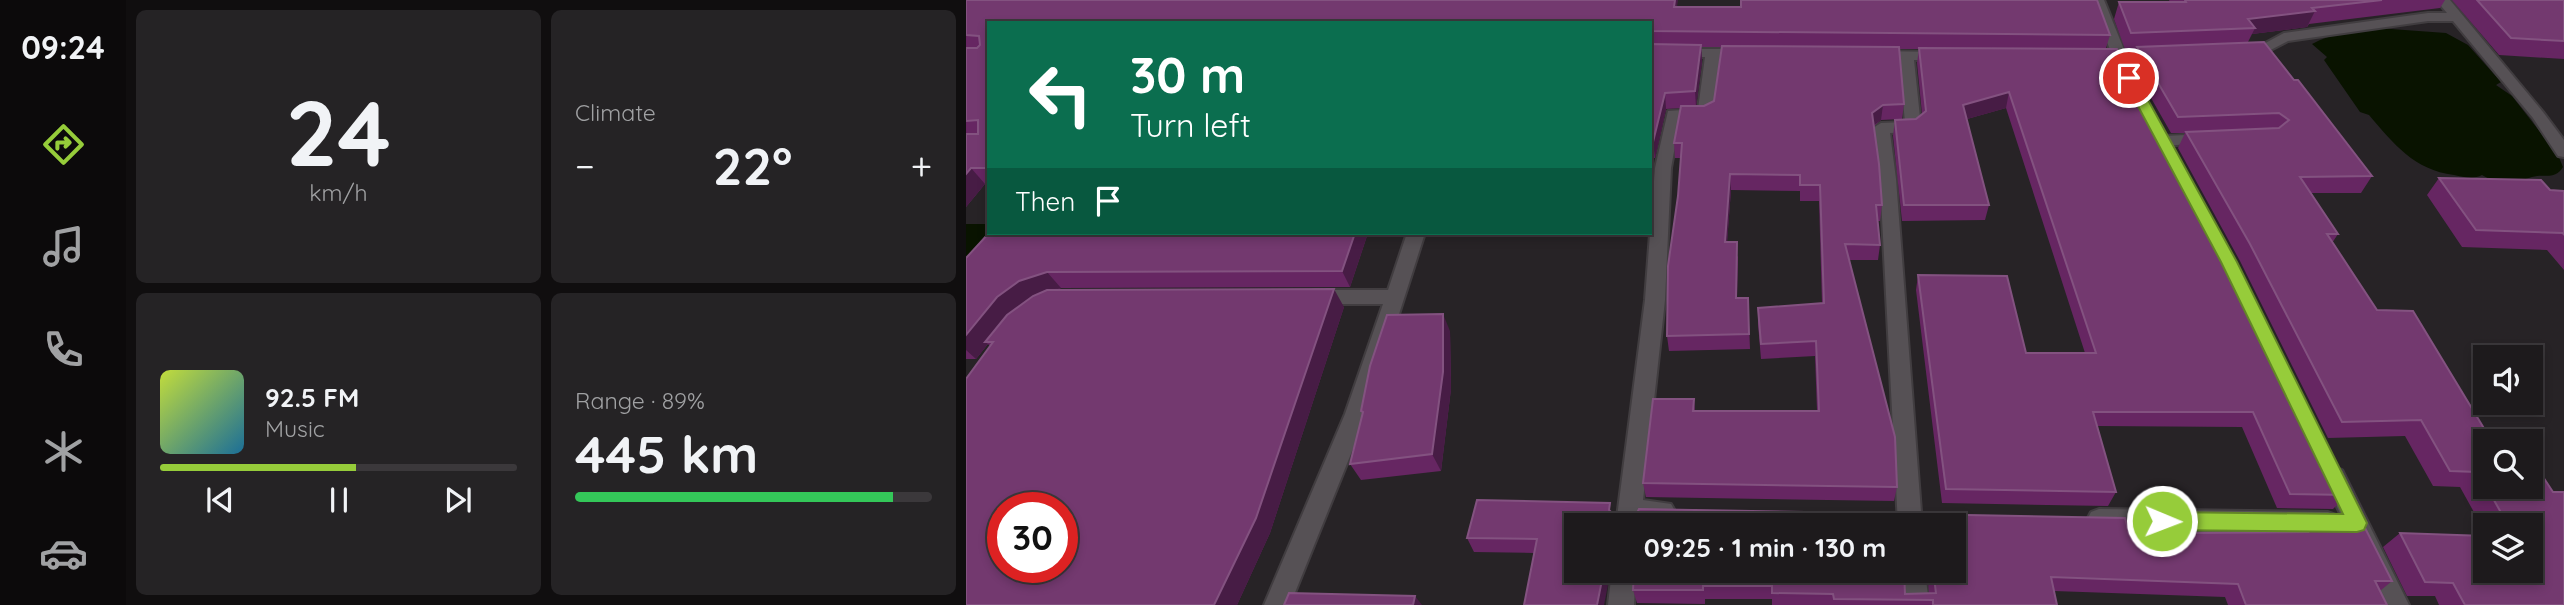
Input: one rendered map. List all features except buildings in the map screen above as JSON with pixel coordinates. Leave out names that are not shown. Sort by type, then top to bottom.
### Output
[{"type":"street","points":[[2097,0],[2118,57],[2131,81]]},
{"type":"street","points":[[2443,0],[2538,115],[2564,152]]},
{"type":"street","points":[[2222,52],[2262,51],[2284,37],[2428,17],[2457,17]]},
{"type":"street","points":[[1630,513],[1655,300],[1659,212],[1666,155],[1674,114],[1705,114],[1713,52]]},
{"type":"street","points":[[1652,53],[1768,53]]},
{"type":"street","points":[[2078,56],[2170,54]]},
{"type":"street","points":[[1864,55],[1959,56]]},
{"type":"street","points":[[1906,55],[1913,127],[1881,128],[1888,179],[1909,513]]},
{"type":"street","points":[[2177,165],[2160,135],[2230,138]]},
{"type":"street","points":[[1277,605],[1356,414],[1415,235]]},
{"type":"street","points":[[1299,297],[1394,297]]},
{"type":"street","points":[[2327,461],[2396,605]]},
{"type":"street","points":[[1674,513],[1683,512]]},
{"type":"street","points":[[2078,519],[2357,523]]},
{"type":"street","points":[[1620,605],[1623,583]]},
{"type":"street","points":[[1914,583],[1916,605]]},
{"type":"shaded area","points":[[2377,28],[2446,33],[2468,45],[2501,82],[2496,85],[2512,96],[2558,155],[2563,167],[2560,171],[2553,175],[2514,181],[2500,181],[2482,175],[2468,178],[2427,168],[2406,154],[2369,115],[2360,112],[2324,60],[2327,57],[2312,44],[2352,31]]},
{"type":"shaded area","points":[[966,224],[987,224],[987,233],[966,258]]},
{"type":"route","points":[[2129,78],[2229,262],[2357,523],[2162,521]]}]
